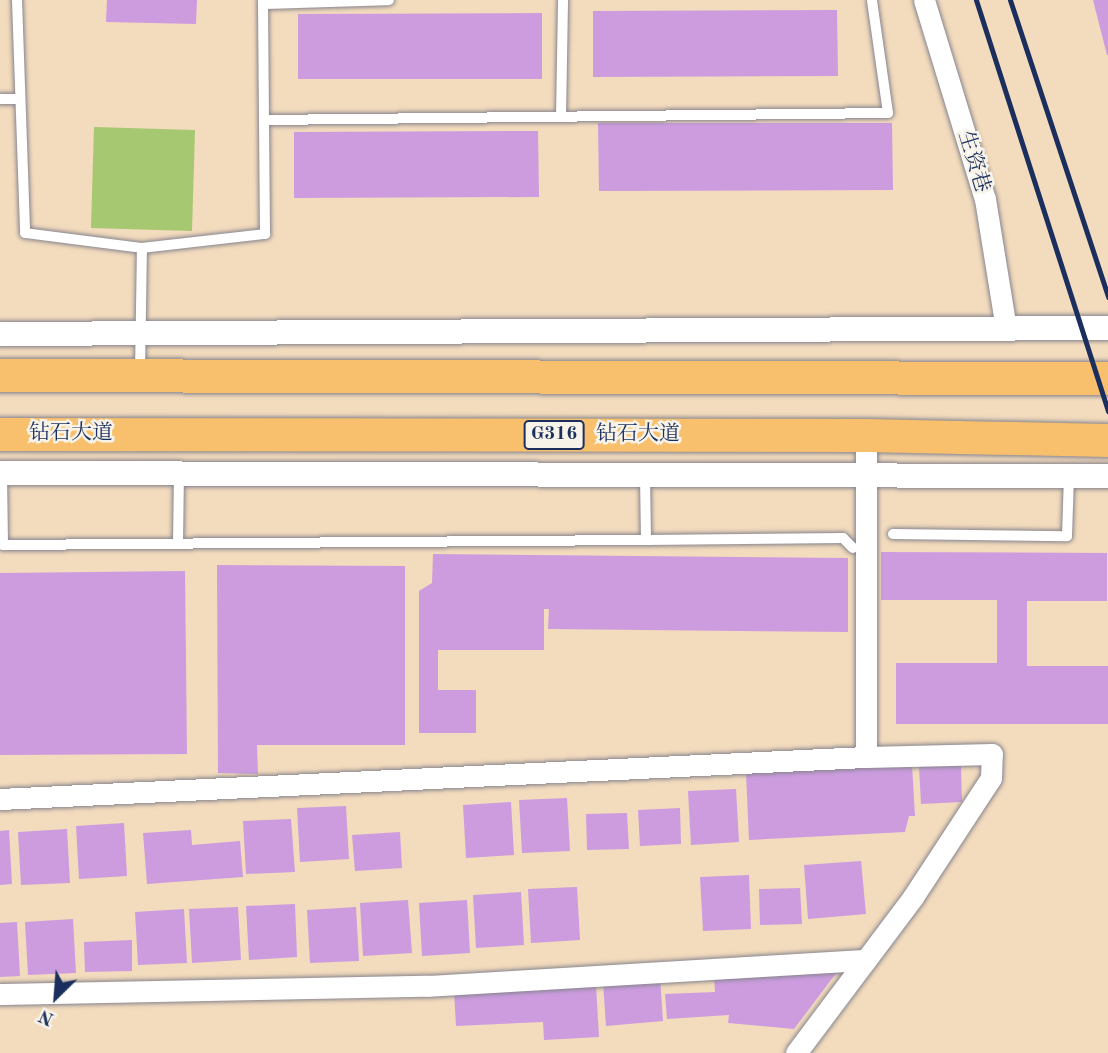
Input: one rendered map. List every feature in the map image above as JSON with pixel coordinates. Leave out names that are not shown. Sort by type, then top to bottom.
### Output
[{"type":"highway","points":[[0,375],[1108,378]]},
{"type":"highway","name":"钻石大道","points":[[0,434],[866,435],[1108,440]]},
{"type":"street","name":"生资巷","points":[[924,0],[985,199],[1006,328]]},
{"type":"street","points":[[0,334],[1108,328]]},
{"type":"street","points":[[136,474],[138,434]]},
{"type":"street","points":[[866,435],[866,757]]},
{"type":"street","points":[[1,473],[867,478],[1108,476]]},
{"type":"street","points":[[0,799],[866,757],[992,754],[991,778],[865,960],[796,1053]]},
{"type":"street","points":[[0,994],[427,986],[865,960]]},
{"type":"lane","points":[[17,0],[25,233],[142,248],[265,233],[263,2],[389,0]]},
{"type":"lane","points":[[561,117],[563,0]]},
{"type":"lane","points":[[264,120],[888,113],[872,0]]},
{"type":"lane","points":[[0,99],[20,99]]},
{"type":"lane","points":[[140,375],[142,248]]},
{"type":"lane","points":[[1,473],[1,545],[843,538],[853,548]]},
{"type":"lane","points":[[177,544],[179,474]]},
{"type":"lane","points":[[893,534],[1068,536],[1069,476]]},
{"type":"lane","points":[[645,477],[646,540]]},
{"type":"green space","points":[[94,127],[195,130],[192,231],[91,228]]},
{"type":"building","points":[[107,0],[197,0],[196,24],[106,22]]},
{"type":"building","points":[[1093,0],[1108,0],[1108,55],[1107,55]]},
{"type":"building","points":[[837,10],[838,76],[593,77],[593,11]]},
{"type":"building","points":[[542,13],[542,79],[298,79],[298,14]]},
{"type":"building","points":[[598,123],[892,123],[893,190],[599,191]]},
{"type":"building","points":[[538,131],[539,197],[294,198],[294,132]]},
{"type":"building","points":[[881,552],[1107,553],[1107,601],[1027,601],[1027,666],[1108,666],[1108,724],[896,724],[896,663],[997,663],[997,600],[881,600]]},
{"type":"building","points":[[433,554],[848,558],[848,632],[548,629],[549,609],[544,609],[544,650],[438,650],[438,690],[476,690],[476,733],[419,733],[419,591],[432,583]]},
{"type":"building","points":[[217,565],[405,566],[405,745],[257,745],[258,774],[218,773]]},
{"type":"building","points":[[185,571],[187,754],[0,755],[0,573]]},
{"type":"building","points":[[912,764],[915,816],[909,816],[905,832],[749,840],[746,773]]},
{"type":"building","points":[[961,766],[962,802],[921,804],[919,767]]},
{"type":"building","points":[[736,789],[739,842],[691,845],[688,791]]},
{"type":"building","points":[[567,798],[570,851],[522,853],[519,800]]},
{"type":"building","points":[[511,802],[514,855],[466,858],[463,805]]},
{"type":"building","points":[[346,806],[349,859],[300,862],[297,808]]},
{"type":"building","points":[[680,808],[681,844],[640,846],[638,810]]},
{"type":"building","points":[[627,813],[629,849],[587,850],[586,814]]},
{"type":"building","points":[[291,819],[295,872],[246,874],[243,821]]},
{"type":"building","points":[[124,823],[127,876],[79,879],[76,826]]},
{"type":"building","points":[[67,829],[70,883],[21,885],[18,832]]},
{"type":"building","points":[[9,830],[12,884],[0,885],[0,831]]},
{"type":"building","points":[[191,830],[192,845],[240,841],[243,877],[147,884],[143,833]]},
{"type":"building","points":[[400,832],[402,868],[355,871],[352,835]]},
{"type":"building","points":[[861,861],[866,914],[808,919],[804,865]]},
{"type":"building","points":[[749,875],[751,929],[703,931],[700,877]]},
{"type":"building","points":[[577,887],[580,940],[531,943],[528,889]]},
{"type":"building","points":[[800,888],[802,924],[760,925],[759,889]]},
{"type":"building","points":[[521,892],[524,945],[476,948],[473,895]]},
{"type":"building","points":[[408,900],[412,953],[363,956],[360,903]]},
{"type":"building","points":[[467,900],[470,953],[422,956],[419,903]]},
{"type":"building","points":[[295,904],[297,957],[249,960],[246,906]]},
{"type":"building","points":[[238,907],[241,960],[192,963],[189,909]]},
{"type":"building","points":[[356,907],[359,961],[310,963],[307,910]]},
{"type":"building","points":[[184,909],[187,963],[138,965],[135,912]]},
{"type":"building","points":[[73,919],[76,973],[28,975],[25,922]]},
{"type":"building","points":[[17,922],[20,976],[0,977],[0,923]]},
{"type":"building","points":[[132,940],[132,971],[85,972],[84,942]]},
{"type":"building","points":[[837,972],[794,1029],[728,1023],[729,1015],[667,1019],[665,994],[715,992],[714,976]]},
{"type":"building","points":[[660,977],[663,1021],[606,1026],[603,982]]},
{"type":"building","points":[[596,985],[599,1037],[544,1040],[543,1022],[456,1026],[454,991]]},
{"type":"railway","points":[[976,0],[1108,411]]},
{"type":"railway","points":[[1010,0],[1108,297]]}]
